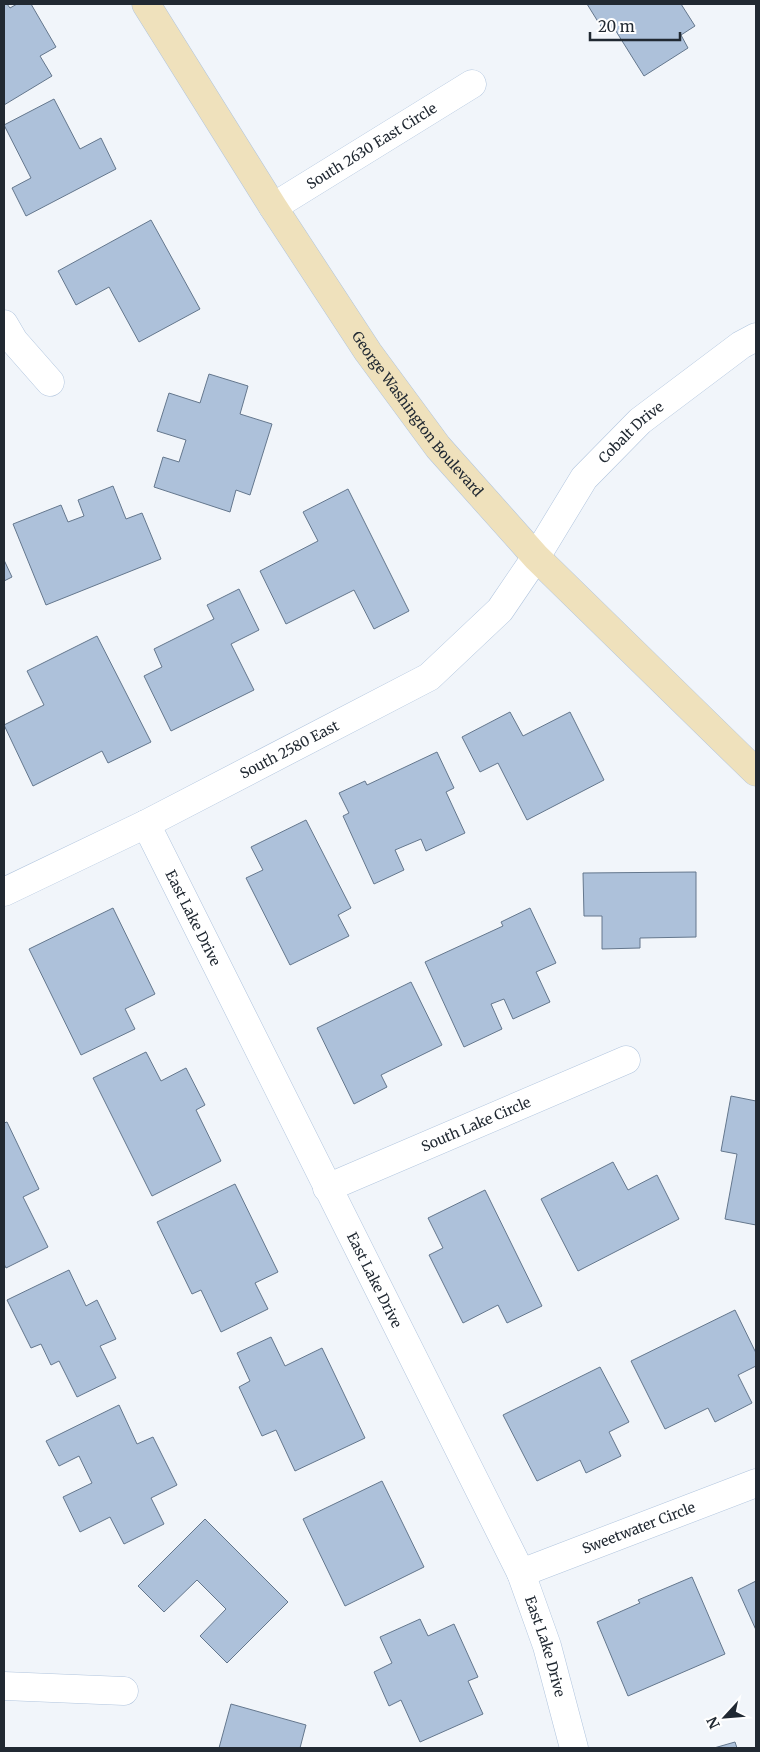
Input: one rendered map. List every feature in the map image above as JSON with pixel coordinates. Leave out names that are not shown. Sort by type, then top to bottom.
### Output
[{"type":"main road","name":"George Washington Boulevard","points":[[146,4],[273,207],[368,352],[438,447],[536,557],[756,772]]},
{"type":"street","name":"South 2630 East Circle","points":[[273,207],[472,84]]},
{"type":"street","points":[[7,337],[50,382]]},
{"type":"street","name":"Cobalt Drive","points":[[536,557],[584,478],[640,421],[685,386],[756,337]]},
{"type":"street","name":"South 2580 East","points":[[4,892],[146,824],[429,677],[500,610],[536,557]]},
{"type":"street","name":"East Lake Drive","points":[[146,824],[521,1573],[547,1646],[574,1748]]},
{"type":"street","name":"South Lake Circle","points":[[327,1188],[626,1060]]},
{"type":"street","name":"Sweetwater Circle","points":[[521,1573],[756,1483]]},
{"type":"street","points":[[4,1686],[124,1691]]},
{"type":"building","points":[[4,4],[7,4],[10,8],[17,4],[31,4],[56,47],[40,56],[52,76],[4,105]]},
{"type":"building","points":[[587,4],[681,4],[695,26],[681,35],[688,48],[644,76],[614,28],[605,33]]},
{"type":"building","points":[[54,99],[80,149],[101,138],[116,169],[26,216],[12,188],[31,178],[4,125]]},
{"type":"building","points":[[151,220],[200,309],[139,342],[109,287],[76,305],[58,271]]},
{"type":"building","points":[[209,374],[248,386],[240,414],[272,424],[250,495],[236,490],[230,512],[154,487],[163,457],[179,462],[186,440],[157,431],[169,393],[200,403]]},
{"type":"building","points":[[113,486],[126,519],[142,513],[161,559],[46,605],[13,524],[61,505],[68,522],[84,516],[78,500]]},
{"type":"building","points":[[348,489],[409,611],[374,629],[354,590],[286,624],[260,571],[318,541],[303,512]]},
{"type":"building","points":[[4,560],[12,577],[4,581]]},
{"type":"building","points":[[239,589],[259,630],[231,644],[254,690],[171,731],[144,676],[162,667],[154,649],[214,619],[207,605]]},
{"type":"building","points":[[97,636],[151,742],[108,763],[102,751],[33,786],[4,725],[44,705],[27,671]]},
{"type":"building","points":[[510,712],[523,736],[570,712],[604,780],[527,820],[498,763],[480,772],[462,737]]},
{"type":"building","points":[[437,752],[454,788],[446,792],[465,833],[426,851],[421,839],[395,850],[404,870],[374,884],[343,816],[349,813],[339,793],[365,781],[367,785]]},
{"type":"building","points":[[306,820],[351,908],[338,915],[349,936],[290,965],[246,878],[263,870],[251,847]]},
{"type":"building","points":[[696,872],[696,937],[640,938],[640,948],[602,949],[602,916],[584,916],[583,873]]},
{"type":"building","points":[[113,908],[155,994],[125,1009],[135,1029],[81,1055],[29,949]]},
{"type":"building","points":[[530,908],[556,963],[536,972],[550,1002],[513,1019],[504,999],[491,1004],[502,1029],[464,1047],[425,962],[503,926],[501,922]]},
{"type":"building","points":[[411,982],[442,1045],[381,1075],[387,1087],[354,1104],[317,1028]]},
{"type":"building","points":[[146,1052],[161,1081],[186,1068],[205,1105],[196,1110],[221,1161],[152,1196],[93,1078]]},
{"type":"building","points":[[731,1096],[756,1101],[756,1225],[725,1219],[737,1154],[721,1151]]},
{"type":"building","points":[[7,1122],[39,1189],[23,1197],[48,1247],[6,1268],[4,1264],[4,1123]]},
{"type":"building","points":[[613,1162],[628,1190],[657,1175],[679,1219],[578,1271],[541,1199]]},
{"type":"building","points":[[235,1184],[278,1272],[255,1283],[268,1309],[221,1332],[201,1290],[192,1294],[157,1222]]},
{"type":"building","points":[[485,1190],[542,1306],[507,1323],[498,1305],[463,1323],[429,1255],[443,1248],[428,1218]]},
{"type":"building","points":[[69,1270],[86,1306],[97,1300],[116,1339],[100,1346],[116,1378],[77,1397],[59,1361],[51,1365],[41,1344],[31,1348],[7,1300]]},
{"type":"building","points":[[735,1310],[756,1353],[756,1366],[738,1375],[752,1403],[715,1422],[708,1408],[665,1429],[631,1361]]},
{"type":"building","points":[[271,1337],[285,1366],[322,1348],[365,1438],[295,1471],[276,1430],[262,1436],[239,1387],[250,1381],[237,1353]]},
{"type":"building","points":[[600,1367],[629,1422],[609,1432],[621,1456],[586,1473],[580,1460],[537,1481],[503,1415]]},
{"type":"building","points":[[119,1405],[137,1444],[153,1437],[177,1485],[151,1498],[164,1524],[124,1544],[110,1517],[80,1532],[63,1497],[92,1483],[79,1456],[59,1466],[46,1441]]},
{"type":"building","points":[[382,1481],[424,1567],[345,1606],[303,1519]]},
{"type":"building","points":[[205,1519],[288,1602],[227,1663],[200,1636],[226,1609],[197,1580],[164,1612],[138,1586]]},
{"type":"building","points":[[692,1577],[725,1654],[628,1696],[597,1622],[640,1603],[638,1600]]},
{"type":"building","points":[[756,1581],[756,1630],[738,1590]]},
{"type":"building","points":[[420,1619],[428,1636],[454,1624],[478,1677],[468,1681],[483,1714],[420,1742],[401,1700],[389,1706],[374,1672],[392,1663],[380,1637]]},
{"type":"building","points":[[231,1704],[306,1725],[300,1748],[219,1748]]},
{"type":"building","points":[[735,1742],[737,1748],[714,1748]]}]
